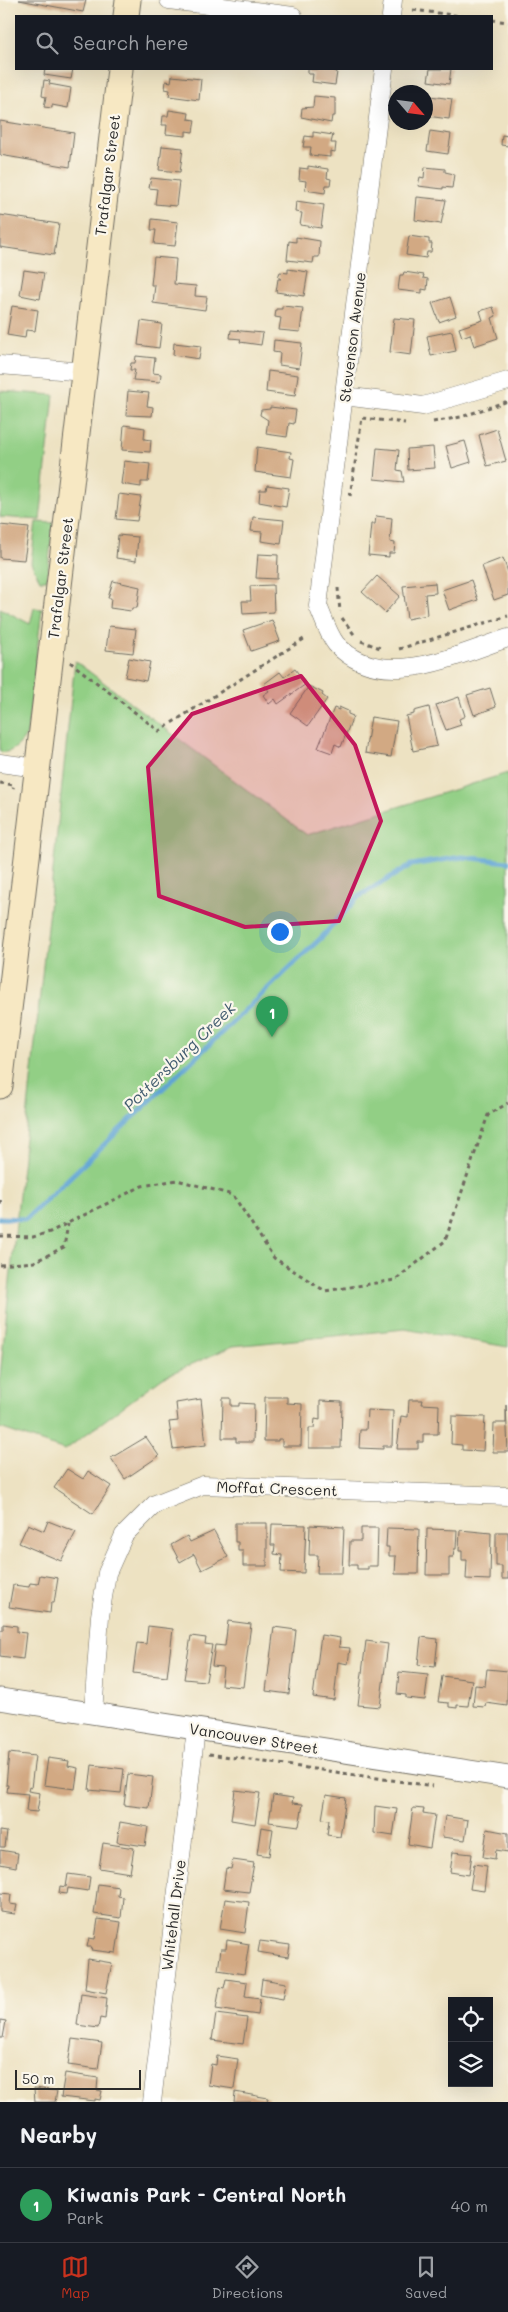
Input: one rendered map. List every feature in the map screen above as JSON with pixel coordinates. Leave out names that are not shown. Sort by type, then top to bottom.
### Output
[{"type":"main road","points":[[126,15],[128,0]]},
{"type":"main road","name":"Trafalgar Street","points":[[0,1086],[120,70]]},
{"type":"street","points":[[170,0],[285,15]]},
{"type":"street","points":[[391,15],[393,0]]},
{"type":"street","name":"Stevenson Avenue","points":[[384,70],[318,606],[335,643],[357,662],[395,669],[431,663],[508,638]]},
{"type":"street","points":[[0,365],[84,372]]},
{"type":"street","points":[[344,396],[423,406],[508,381]]},
{"type":"street","points":[[0,763],[37,768]]},
{"type":"street","name":"Moffat Crescent","points":[[93,1713],[100,1616],[107,1573],[124,1535],[155,1504],[203,1485],[508,1496]]},
{"type":"street","name":"Vancouver Street","points":[[0,1699],[508,1776]]},
{"type":"street","name":"Whitehall Drive","points":[[152,2102],[196,1728]]},
{"type":"path","points":[[413,10],[453,15]]},
{"type":"path","points":[[493,20],[508,22]]},
{"type":"path","points":[[349,504],[362,418]]},
{"type":"path","points":[[338,580],[340,615],[358,640],[390,651],[508,616]]},
{"type":"path","points":[[70,662],[159,731],[307,637]]},
{"type":"path","points":[[0,783],[14,785],[12,794]]},
{"type":"path","points":[[0,1236],[33,1237],[68,1223],[142,1186],[177,1180],[233,1195],[274,1258],[325,1291],[395,1280],[446,1241],[488,1115],[508,1103]]},
{"type":"path","points":[[0,1204],[1,1197]]},
{"type":"path","points":[[0,1265],[34,1262],[64,1247],[68,1223]]},
{"type":"path","points":[[208,1763],[209,1754],[440,1788]]},
{"type":"highlighted area","points":[[301,676],[355,745],[381,821],[339,921],[245,927],[159,896],[148,767],[192,714]]},
{"type":"green space","points":[[0,391],[54,395],[40,520],[0,517]]},
{"type":"green space","points":[[36,522],[53,523],[47,580],[40,580],[31,563]]},
{"type":"green space","points":[[0,608],[30,624],[34,608],[42,609],[27,734],[13,750],[5,752],[0,752]]},
{"type":"green space","points":[[75,661],[307,835],[508,773],[508,1347],[405,1329],[233,1346],[163,1377],[65,1450],[0,1428],[0,1376]]},
{"type":"building","points":[[19,0],[86,0],[83,12]]},
{"type":"building","points":[[45,70],[73,70],[71,79],[44,75]]},
{"type":"building","points":[[308,70],[335,70],[337,72],[335,85],[312,82],[313,74],[308,74]]},
{"type":"building","points":[[430,70],[451,70],[449,84],[428,81]]},
{"type":"building","points":[[172,76],[201,79],[199,100],[169,96],[170,90],[165,89],[166,81],[171,82]]},
{"type":"building","points":[[44,80],[50,81],[49,84],[71,88],[68,108],[52,105],[52,108],[44,107],[46,97],[42,96]]},
{"type":"building","points":[[314,96],[335,98],[335,116],[332,116],[331,123],[301,117],[302,108],[313,107]]},
{"type":"building","points":[[433,96],[452,99],[449,119],[433,117]]},
{"type":"building","points":[[169,110],[189,113],[188,119],[195,120],[193,132],[186,131],[186,136],[166,134],[167,125],[162,125],[163,116],[168,116]]},
{"type":"building","points":[[0,121],[74,133],[70,167],[0,155]]},
{"type":"building","points":[[430,131],[451,134],[448,154],[427,151]]},
{"type":"building","points":[[313,132],[333,135],[331,143],[336,143],[335,152],[330,151],[330,157],[310,155],[311,147],[303,147],[305,136],[313,137]]},
{"type":"building","points":[[502,135],[508,136],[508,146],[501,145]]},
{"type":"building","points":[[162,146],[183,148],[180,172],[159,170]]},
{"type":"building","points":[[308,166],[328,169],[327,178],[331,179],[330,185],[326,185],[325,193],[305,190],[306,181],[299,180],[300,168],[308,169]]},
{"type":"building","points":[[425,167],[445,169],[445,172],[454,174],[452,188],[443,187],[443,189],[418,186],[420,177],[424,178]]},
{"type":"building","points":[[151,178],[179,181],[176,206],[155,204],[157,189],[149,188]]},
{"type":"building","points":[[417,197],[446,200],[441,224],[415,220]]},
{"type":"building","points":[[296,201],[324,205],[321,228],[300,225],[302,213],[295,212]]},
{"type":"building","points":[[0,215],[59,224],[54,255],[0,247]]},
{"type":"building","points":[[152,219],[178,222],[175,246],[154,244],[156,230],[151,230]]},
{"type":"building","points":[[409,236],[429,239],[429,243],[432,243],[431,252],[427,252],[426,258],[406,255]]},
{"type":"building","points":[[296,237],[320,241],[319,257],[314,257],[313,263],[287,260],[289,241],[296,242]]},
{"type":"building","points":[[154,257],[176,259],[174,284],[196,286],[195,296],[207,297],[205,310],[153,303],[155,285],[151,285]]},
{"type":"building","points":[[288,269],[308,272],[304,296],[276,292],[278,279],[281,279],[278,277],[280,272],[288,273]]},
{"type":"building","points":[[24,270],[44,273],[40,299],[20,295]]},
{"type":"building","points":[[404,272],[424,275],[423,278],[428,279],[427,290],[422,289],[422,293],[398,290],[400,275],[403,275]]},
{"type":"building","points":[[450,297],[456,316],[439,322],[432,303]]},
{"type":"building","points":[[12,306],[38,310],[35,331],[26,330],[25,338],[7,335]]},
{"type":"building","points":[[282,306],[303,308],[300,332],[279,330],[281,318],[275,317],[276,309],[282,309]]},
{"type":"building","points":[[493,307],[496,316],[492,318],[498,338],[474,346],[470,334],[462,337],[459,328],[483,320],[480,311]]},
{"type":"building","points":[[394,318],[415,320],[411,355],[390,352]]},
{"type":"building","points":[[141,321],[162,324],[159,348],[138,345]]},
{"type":"building","points":[[231,330],[263,333],[261,345],[240,342],[241,339],[230,338]]},
{"type":"building","points":[[452,331],[456,351],[431,356],[427,336]]},
{"type":"building","points":[[274,340],[302,343],[299,368],[279,365],[280,353],[273,352]]},
{"type":"building","points":[[174,343],[201,346],[199,359],[173,355]]},
{"type":"building","points":[[136,356],[155,358],[153,373],[161,374],[160,382],[133,380],[135,370],[130,370],[131,363],[135,363]]},
{"type":"building","points":[[268,371],[298,375],[295,396],[266,392]]},
{"type":"building","points":[[128,391],[149,393],[147,406],[153,407],[152,416],[126,415]]},
{"type":"building","points":[[270,407],[296,410],[294,424],[289,423],[287,437],[266,434],[268,420],[260,415],[261,410],[270,409]]},
{"type":"building","points":[[124,425],[145,428],[144,439],[151,440],[150,452],[122,450]]},
{"type":"building","points":[[497,429],[506,461],[487,466],[479,435]]},
{"type":"building","points":[[465,441],[471,462],[452,468],[446,446]]},
{"type":"building","points":[[257,447],[291,452],[290,458],[294,459],[291,477],[255,472]]},
{"type":"building","points":[[433,447],[435,468],[408,470],[407,449]]},
{"type":"building","points":[[377,448],[399,450],[397,470],[402,471],[404,482],[374,479]]},
{"type":"building","points":[[124,461],[150,464],[148,482],[141,482],[141,487],[121,484]]},
{"type":"building","points":[[267,485],[289,488],[286,507],[259,502],[260,490],[266,490]]},
{"type":"building","points":[[119,494],[141,497],[137,521],[116,519]]},
{"type":"building","points":[[376,516],[392,518],[390,542],[395,543],[394,553],[389,553],[389,557],[368,555],[371,524],[375,524]]},
{"type":"building","points":[[253,517],[284,520],[281,544],[261,541],[262,532],[251,531]]},
{"type":"building","points":[[0,525],[29,528],[24,560],[0,558]]},
{"type":"building","points":[[118,535],[138,537],[136,561],[116,558]]},
{"type":"building","points":[[258,554],[278,555],[277,579],[256,578]]},
{"type":"building","points":[[503,558],[508,572],[508,595],[494,600],[482,566]]},
{"type":"building","points":[[377,576],[400,596],[385,613],[362,592]]},
{"type":"building","points":[[471,580],[478,600],[449,610],[442,590]]},
{"type":"building","points":[[113,581],[140,587],[137,608],[132,608],[131,611],[110,608],[111,598],[108,598]]},
{"type":"building","points":[[435,583],[436,593],[425,594],[427,615],[407,619],[403,586]]},
{"type":"building","points":[[273,585],[274,612],[243,614],[242,601],[251,601],[250,586]]},
{"type":"building","points":[[272,620],[280,641],[251,651],[243,630]]},
{"type":"building","points":[[109,626],[136,629],[133,653],[106,650]]},
{"type":"building","points":[[129,658],[150,662],[146,681],[125,677]]},
{"type":"building","points":[[295,669],[306,684],[278,704],[275,699],[269,704],[263,695],[269,691],[264,684],[280,672],[284,677]]},
{"type":"building","points":[[309,686],[323,693],[322,695],[327,699],[308,726],[290,713]]},
{"type":"building","points":[[490,688],[496,707],[474,715],[467,695]]},
{"type":"building","points":[[459,697],[465,716],[459,719],[461,725],[446,730],[436,705]]},
{"type":"building","points":[[339,707],[348,711],[348,714],[353,716],[341,747],[335,744],[332,753],[318,748],[334,708],[339,710]]},
{"type":"building","points":[[429,707],[437,746],[413,751],[406,716],[414,714],[414,711]]},
{"type":"building","points":[[371,717],[397,721],[391,757],[365,753]]},
{"type":"building","points":[[265,1397],[287,1397],[287,1403],[302,1404],[301,1446],[282,1446],[282,1439],[278,1439],[278,1441],[264,1441]]},
{"type":"building","points":[[223,1398],[231,1398],[231,1406],[239,1406],[239,1403],[254,1404],[253,1442],[236,1442],[236,1438],[222,1438]]},
{"type":"building","points":[[201,1399],[206,1445],[173,1449],[169,1422],[178,1421],[176,1403]]},
{"type":"building","points":[[409,1400],[423,1400],[422,1404],[439,1405],[438,1434],[423,1434],[423,1442],[418,1442],[418,1449],[397,1449],[401,1416],[408,1417]]},
{"type":"building","points":[[320,1401],[342,1402],[341,1448],[309,1448],[309,1428],[314,1428],[315,1419],[320,1420]]},
{"type":"building","points":[[506,1405],[508,1452],[493,1452],[494,1423],[506,1423]]},
{"type":"building","points":[[367,1410],[393,1411],[392,1446],[383,1446],[383,1449],[359,1448],[360,1430],[366,1430]]},
{"type":"building","points":[[452,1416],[485,1417],[483,1451],[462,1450],[462,1445],[451,1444]]},
{"type":"building","points":[[146,1437],[159,1456],[125,1479],[111,1458]]},
{"type":"building","points":[[67,1469],[83,1479],[88,1471],[111,1486],[93,1514],[54,1488]]},
{"type":"building","points":[[48,1521],[76,1532],[61,1561],[19,1543],[28,1524],[44,1531]]},
{"type":"building","points":[[235,1523],[267,1523],[267,1566],[243,1566],[243,1551],[238,1551],[238,1542],[235,1542]]},
{"type":"building","points":[[272,1524],[306,1525],[304,1573],[281,1572],[282,1555],[274,1554],[275,1545],[271,1545]]},
{"type":"building","points":[[310,1525],[344,1527],[342,1573],[317,1573],[318,1555],[309,1555]]},
{"type":"building","points":[[361,1528],[378,1528],[377,1566],[368,1566],[368,1569],[357,1569],[357,1565],[349,1565],[350,1541],[361,1541]]},
{"type":"building","points":[[387,1528],[419,1529],[418,1574],[395,1574],[396,1556],[389,1556],[389,1547],[386,1547]]},
{"type":"building","points":[[427,1529],[457,1530],[456,1549],[454,1549],[453,1557],[449,1557],[449,1575],[426,1575]]},
{"type":"building","points":[[460,1530],[491,1533],[490,1580],[466,1579],[467,1560],[462,1560],[462,1551],[459,1551]]},
{"type":"building","points":[[214,1531],[228,1557],[202,1570],[194,1554],[180,1562],[171,1545],[187,1536],[190,1542]]},
{"type":"building","points":[[496,1532],[508,1532],[508,1579],[502,1579],[502,1566],[496,1566]]},
{"type":"building","points":[[40,1575],[58,1578],[54,1603],[51,1603],[50,1613],[9,1607],[13,1585],[29,1587],[30,1583],[38,1584]]},
{"type":"building","points":[[228,1621],[251,1624],[243,1687],[221,1685],[223,1667],[212,1666],[215,1645],[225,1646]]},
{"type":"building","points":[[3,1624],[17,1626],[17,1632],[26,1633],[23,1659],[0,1656],[0,1630],[3,1630]]},
{"type":"building","points":[[148,1626],[173,1629],[167,1677],[133,1673],[137,1643],[146,1644]]},
{"type":"building","points":[[274,1627],[296,1630],[289,1694],[266,1691]]},
{"type":"building","points":[[321,1635],[340,1638],[339,1647],[350,1648],[348,1664],[338,1662],[334,1700],[313,1697]]},
{"type":"building","points":[[191,1636],[206,1638],[205,1644],[212,1645],[206,1681],[184,1679]]},
{"type":"building","points":[[421,1637],[438,1639],[435,1667],[418,1665]]},
{"type":"building","points":[[366,1641],[388,1644],[380,1707],[358,1705]]},
{"type":"building","points":[[487,1669],[508,1671],[507,1706],[486,1703],[485,1707],[473,1706],[475,1685],[485,1686]]},
{"type":"building","points":[[399,1672],[428,1675],[425,1700],[406,1698],[406,1695],[397,1694]]},
{"type":"building","points":[[442,1676],[472,1680],[468,1706],[457,1705],[457,1708],[449,1707],[449,1703],[438,1702]]},
{"type":"building","points":[[9,1753],[35,1756],[31,1788],[29,1787],[28,1791],[40,1793],[37,1812],[26,1811],[28,1794],[7,1792]]},
{"type":"building","points":[[48,1758],[69,1761],[68,1766],[78,1768],[75,1789],[44,1785]]},
{"type":"building","points":[[92,1765],[124,1769],[121,1793],[89,1790]]},
{"type":"building","points":[[128,1774],[153,1777],[149,1808],[124,1805]]},
{"type":"building","points":[[235,1790],[260,1793],[255,1824],[231,1820]]},
{"type":"building","points":[[273,1795],[293,1798],[292,1803],[303,1804],[299,1826],[269,1822]]},
{"type":"building","points":[[326,1795],[346,1798],[340,1837],[327,1835],[329,1820],[322,1819]]},
{"type":"building","points":[[375,1806],[397,1809],[393,1836],[374,1833]]},
{"type":"building","points":[[413,1808],[424,1809],[423,1813],[435,1815],[430,1848],[408,1844]]},
{"type":"building","points":[[445,1816],[468,1820],[465,1840],[442,1837]]},
{"type":"building","points":[[120,1822],[148,1827],[145,1846],[117,1842]]},
{"type":"building","points":[[261,1827],[273,1829],[269,1856],[257,1854]]},
{"type":"building","points":[[487,1829],[508,1833],[508,1852],[496,1850],[495,1859],[483,1857]]},
{"type":"building","points":[[0,1831],[7,1832],[5,1847],[0,1847]]},
{"type":"building","points":[[103,1843],[134,1848],[130,1873],[99,1868]]},
{"type":"building","points":[[0,1850],[18,1853],[16,1867],[0,1864]]},
{"type":"building","points":[[453,1852],[472,1854],[469,1875],[450,1872]]},
{"type":"building","points":[[233,1860],[254,1863],[249,1892],[223,1889],[226,1868],[231,1869]]},
{"type":"building","points":[[474,1864],[487,1866],[484,1891],[470,1889]]},
{"type":"building","points":[[68,1874],[90,1877],[88,1891],[68,1888],[67,1894],[59,1893],[60,1886],[66,1887]]},
{"type":"building","points":[[98,1884],[119,1887],[118,1896],[123,1897],[121,1918],[94,1914]]},
{"type":"building","points":[[0,1893],[11,1894],[10,1904],[17,1905],[15,1914],[0,1912]]},
{"type":"building","points":[[225,1899],[249,1902],[245,1933],[220,1929]]},
{"type":"building","points":[[98,1919],[121,1922],[116,1953],[91,1950],[92,1947],[87,1947],[89,1938],[95,1939]]},
{"type":"building","points":[[227,1940],[249,1944],[244,1974],[218,1970],[221,1949],[226,1949]]},
{"type":"building","points":[[260,1941],[290,1945],[288,1957],[258,1952]]},
{"type":"building","points":[[88,1959],[112,1963],[106,1993],[85,1989]]},
{"type":"building","points":[[226,1979],[247,1982],[245,1997],[260,1999],[258,2015],[216,2009],[220,1987],[224,1988]]},
{"type":"building","points":[[262,1979],[286,1983],[283,1999],[260,1995]]},
{"type":"building","points":[[81,1994],[107,1998],[105,2019],[100,2018],[98,2028],[77,2025]]},
{"type":"building","points":[[216,2014],[247,2018],[243,2044],[212,2040]]},
{"type":"building","points":[[0,2020],[6,2021],[3,2038],[0,2038]]},
{"type":"building","points":[[72,2039],[102,2043],[98,2069],[68,2065]]},
{"type":"building","points":[[217,2056],[238,2059],[234,2089],[208,2085],[211,2064],[216,2065]]},
{"type":"building","points":[[65,2073],[98,2078],[97,2090],[102,2091],[100,2100],[61,2097]]},
{"type":"building","points":[[34,2088],[57,2091],[55,2102],[35,2102]]},
{"type":"building","points":[[235,2092],[268,2098],[267,2102],[234,2102]]},
{"type":"waterway","name":"Pottersburg Creek","points":[[0,1218],[26,1219],[323,936],[358,897],[411,865],[462,857],[508,862]]},
{"type":"place","name":"Kiwanis Park - Central North","points":[[272,1037]]}]
